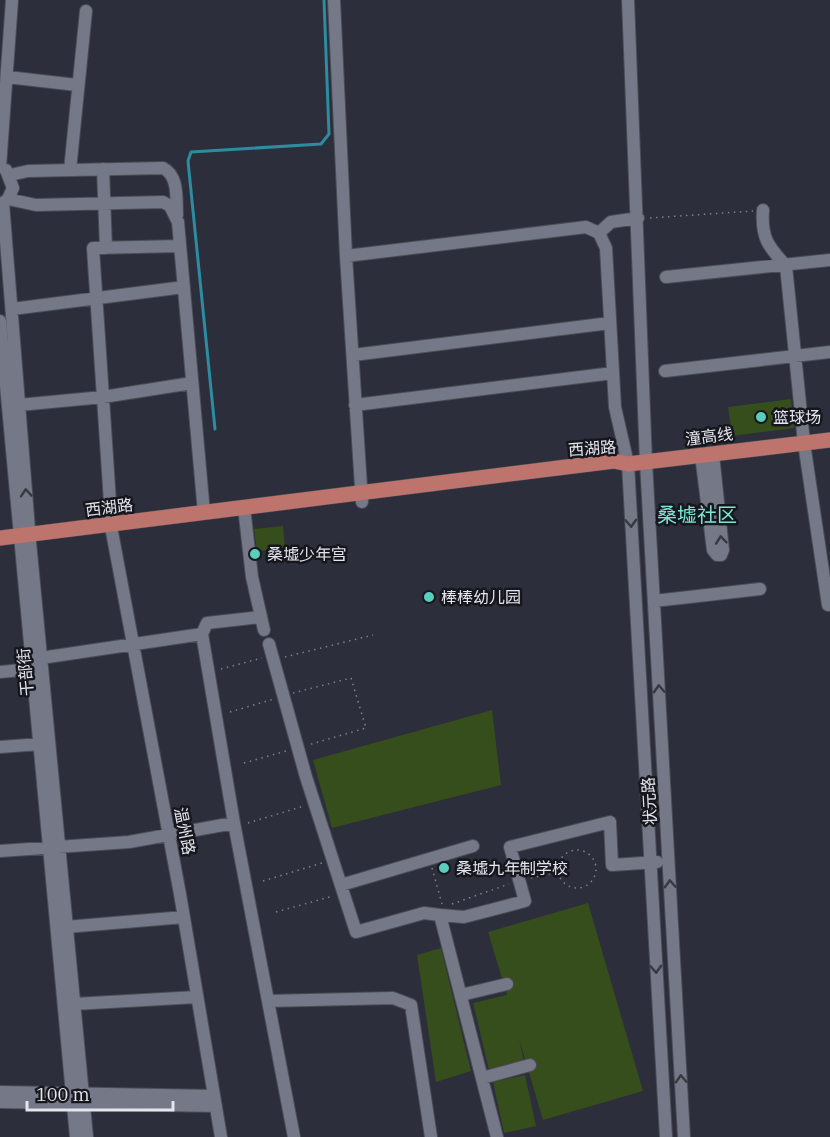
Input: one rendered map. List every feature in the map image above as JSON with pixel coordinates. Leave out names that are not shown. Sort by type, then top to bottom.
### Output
[{"type":"main road","name":"潼高线","points":[[628,464],[830,440]]},
{"type":"main road","name":"西湖路","points":[[112,528],[204,513],[615,471],[628,464]]},
{"type":"main road","name":"西湖路","points":[[0,546],[24,539],[112,528],[245,516],[362,498]]},
{"type":"main road","name":"西湖路","points":[[0,538],[24,539]]},
{"type":"street","name":"干部街","points":[[12,0],[5,32],[7,77],[3,97],[3,170],[13,188],[4,202],[19,405],[32,669],[74,1004],[78,1097],[76,1137]]},
{"type":"street","points":[[334,0],[346,256],[362,498]]},
{"type":"street","name":"状元路","points":[[628,0],[646,462],[684,1137]]},
{"type":"street","points":[[70,170],[86,11]]},
{"type":"street","points":[[7,77],[77,85]]},
{"type":"street","points":[[3,170],[163,168],[171,172],[178,222],[204,513]]},
{"type":"street","points":[[103,169],[106,248],[180,246]]},
{"type":"street","points":[[4,202],[36,205],[163,202],[170,206],[178,222]]},
{"type":"street","points":[[763,210],[762,225],[766,244],[786,266],[804,443],[828,605]]},
{"type":"street","points":[[346,256],[586,227],[599,233],[611,222],[638,218]]},
{"type":"street","name":"状元路","points":[[599,233],[606,248],[615,407],[628,464],[666,1137]]},
{"type":"street","name":"温州路","points":[[106,248],[93,248],[112,528],[184,917],[221,1137]]},
{"type":"street","points":[[666,277],[830,260]]},
{"type":"street","points":[[12,309],[184,287]]},
{"type":"street","name":"干部街","points":[[0,321],[24,539],[41,657],[54,846],[78,1097],[87,1137]]},
{"type":"street","points":[[353,354],[610,323]]},
{"type":"street","points":[[664,370],[830,352]]},
{"type":"street","points":[[355,405],[613,373]]},
{"type":"street","points":[[19,405],[103,397],[192,383]]},
{"type":"street","points":[[707,455],[723,550],[721,555],[717,555],[713,550],[707,455]]},
{"type":"street","points":[[245,516],[252,577],[264,630]]},
{"type":"street","points":[[654,601],[760,589]]},
{"type":"street","points":[[260,617],[207,623],[202,634],[234,823],[294,1137]]},
{"type":"street","points":[[0,672],[32,669],[41,657],[202,634]]},
{"type":"street","points":[[271,650],[314,803],[356,932],[424,913],[464,917],[525,901],[510,847],[610,822],[612,865],[669,862]]},
{"type":"street","points":[[0,747],[40,744]]},
{"type":"street","points":[[0,851],[129,842],[234,823]]},
{"type":"street","points":[[342,889],[473,846]]},
{"type":"street","points":[[442,913],[497,1137]]},
{"type":"street","points":[[66,927],[184,917]]},
{"type":"street","points":[[461,995],[507,984]]},
{"type":"street","points":[[74,1004],[197,997]]},
{"type":"street","points":[[268,1000],[393,998],[411,1005],[432,1137]]},
{"type":"street","points":[[482,1078],[530,1065]]},
{"type":"street","points":[[0,1092],[215,1101]]},
{"type":"street","points":[[0,1102],[78,1097]]},
{"type":"path","points":[[638,218],[763,210]]},
{"type":"path","points":[[220,669],[271,650],[288,658],[373,635]]},
{"type":"path","points":[[230,711],[351,678],[366,728],[244,763]]},
{"type":"path","points":[[248,824],[314,803]]},
{"type":"path","points":[[575,850],[592,857],[596,869],[592,881],[581,888],[569,886],[558,872],[564,855],[575,850]]},
{"type":"path","points":[[429,859],[442,913]]},
{"type":"path","points":[[263,881],[333,860]]},
{"type":"path","points":[[442,913],[455,900],[558,872]]},
{"type":"path","points":[[276,912],[342,889]]},
{"type":"green space","name":"篮球场","points":[[791,399],[794,428],[732,436],[728,407]]},
{"type":"green space","points":[[283,526],[285,548],[257,551],[254,529]]},
{"type":"green space","points":[[492,710],[501,785],[332,828],[313,760]]},
{"type":"green space","points":[[588,903],[643,1091],[543,1120],[519,1039],[524,1062],[489,1070],[473,1003],[507,995],[488,932]]},
{"type":"green space","points":[[441,948],[471,1071],[436,1082],[417,955]]},
{"type":"green space","points":[[525,1075],[536,1126],[504,1133],[493,1082]]},
{"type":"waterway","points":[[215,429],[188,161],[191,152],[321,144],[329,134],[324,0]]},
{"type":"place","name":"篮球场","points":[[761,417]]},
{"type":"place","name":"桑墟少年宫","points":[[255,554]]},
{"type":"place","name":"棒棒幼儿园","points":[[429,597]]},
{"type":"place","name":"桑墟九年制学校","points":[[444,868]]},
{"type":"district","name":"桑墟社区","points":[[697,515]]}]
